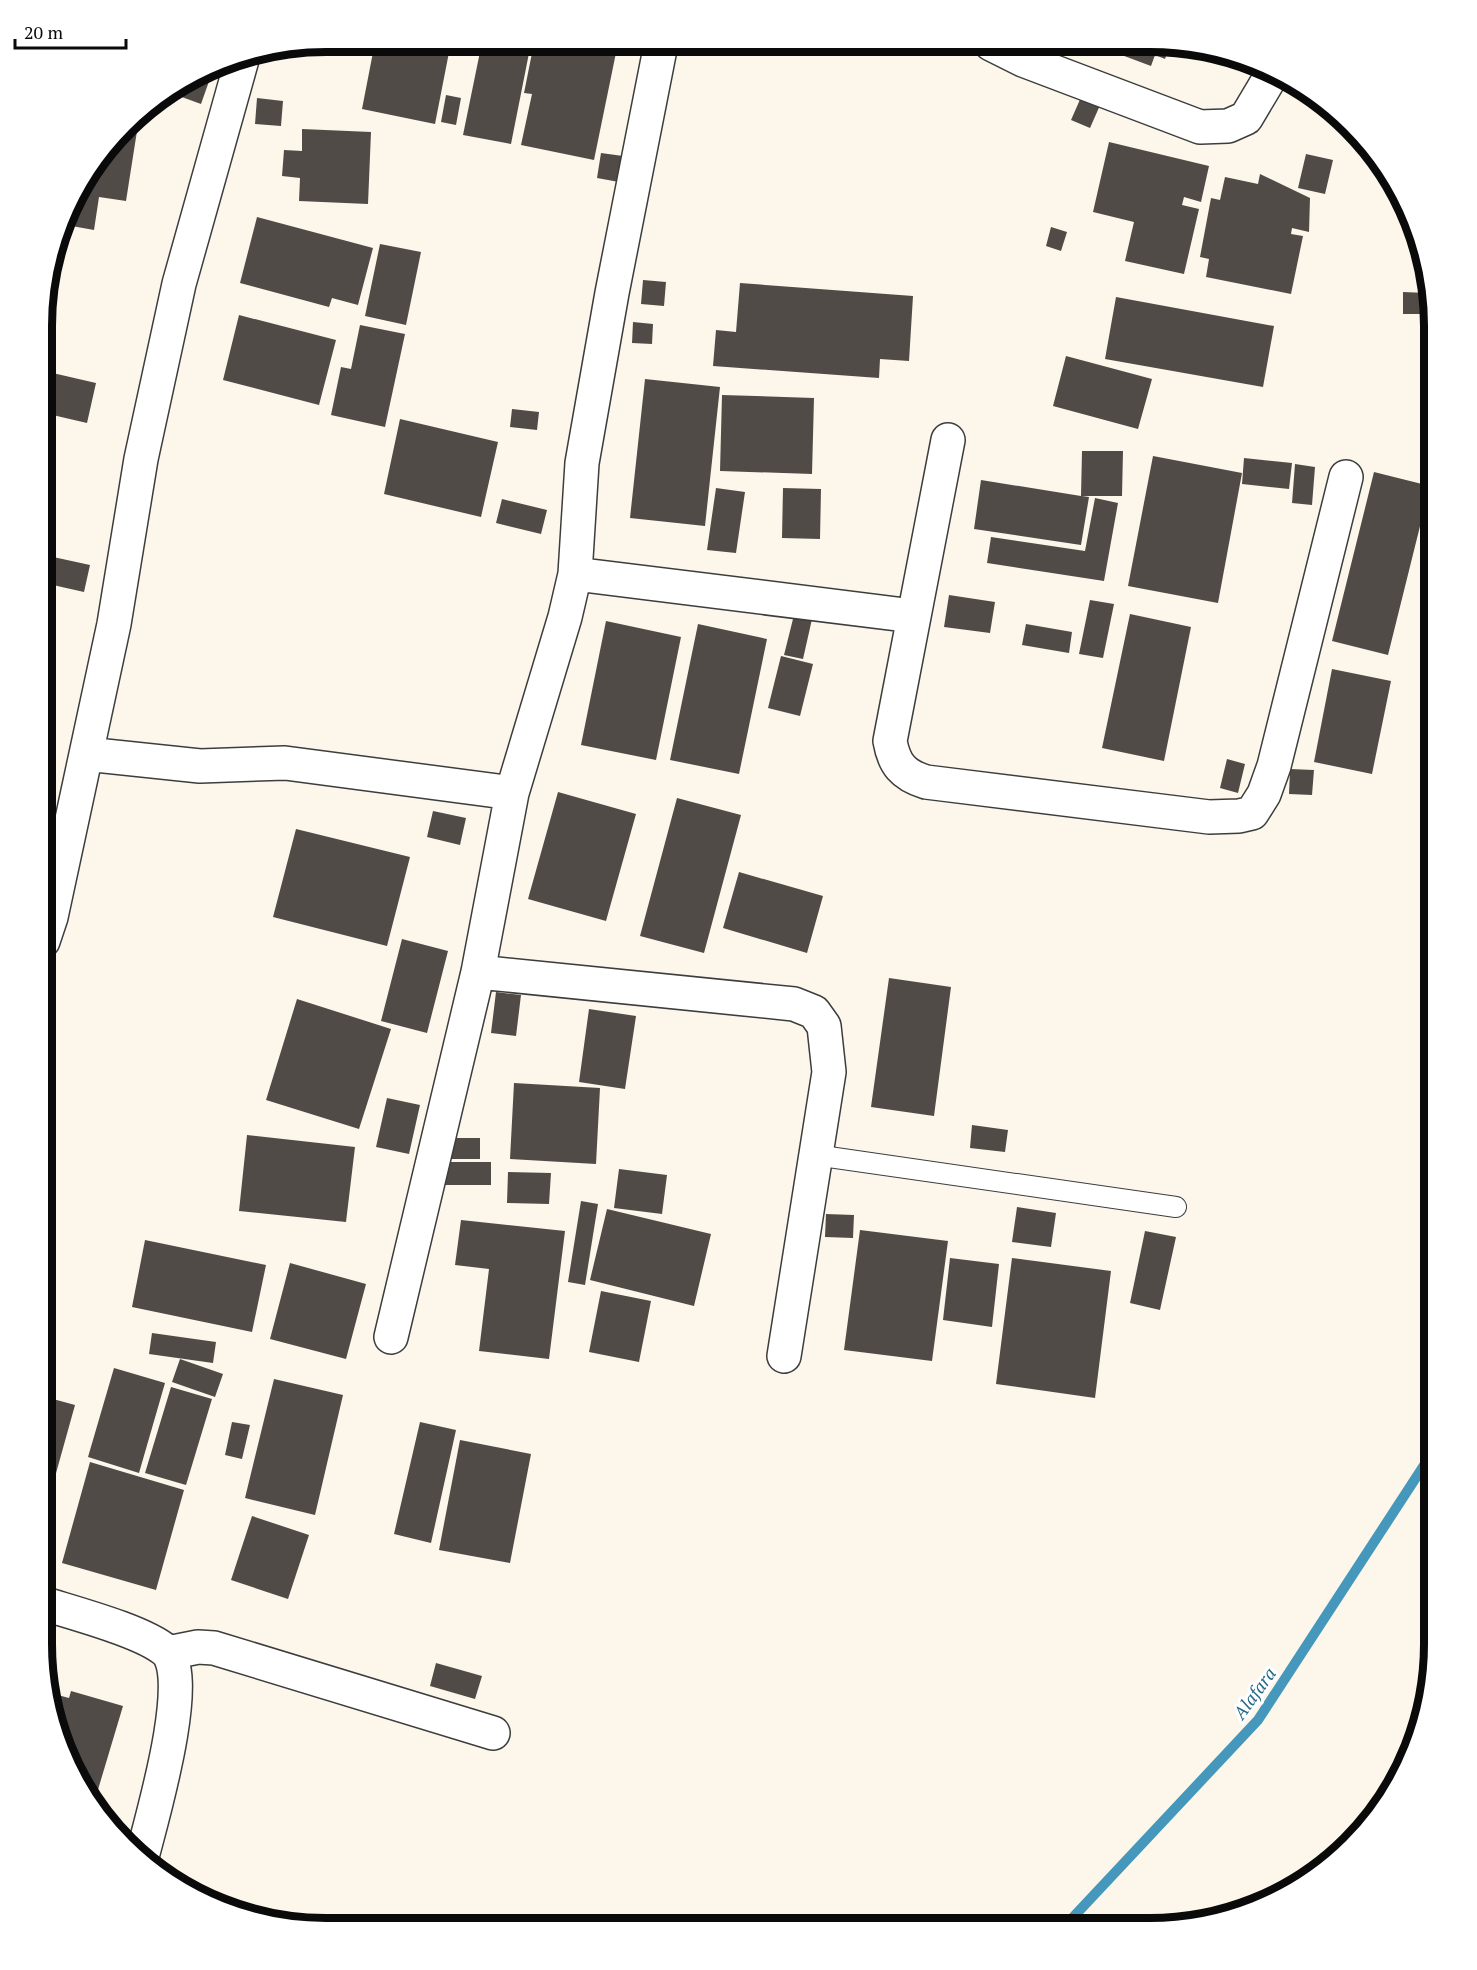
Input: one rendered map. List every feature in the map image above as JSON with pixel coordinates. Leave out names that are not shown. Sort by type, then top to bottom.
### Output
[{"type":"street","points":[[391,1337],[478,972],[512,793],[565,617],[575,574],[582,463],[612,293],[659,52]]},
{"type":"street","points":[[1007,52],[1200,127],[1228,126],[1246,118],[1269,80]]},
{"type":"street","points":[[52,912],[114,624],[141,459],[178,284],[240,67]]},
{"type":"street","points":[[948,440],[890,741],[893,756],[913,778],[926,782],[1209,817],[1252,813],[1264,794],[1274,766],[1346,477]]},
{"type":"street","points":[[575,574],[913,616]]},
{"type":"street","points":[[86,753],[200,766],[285,763],[512,793]]},
{"type":"street","points":[[478,972],[794,1004],[814,1012],[825,1026],[829,1072],[784,1356]]},
{"type":"street","points":[[52,1606],[148,1639],[168,1653],[175,1673],[173,1722],[144,1848]]},
{"type":"street","points":[[168,1653],[198,1647],[214,1648],[493,1733]]},
{"type":"lane","points":[[815,1155],[1176,1207]]},
{"type":"building","points":[[373,52],[449,52],[435,124],[362,109]]},
{"type":"building","points":[[480,52],[529,52],[511,144],[463,135]]},
{"type":"building","points":[[532,52],[616,52],[594,160],[521,145],[532,94],[524,93]]},
{"type":"building","points":[[1113,52],[1167,53],[1165,59],[1155,55],[1151,66]]},
{"type":"building","points":[[1186,55],[1217,61],[1217,62],[1182,56]]},
{"type":"building","points":[[210,79],[201,104],[179,96],[190,89]]},
{"type":"building","points":[[446,95],[461,98],[456,125],[441,122]]},
{"type":"building","points":[[1082,95],[1101,103],[1090,128],[1071,120]]},
{"type":"building","points":[[257,98],[283,101],[281,126],[255,124]]},
{"type":"building","points":[[137,129],[126,201],[99,197],[94,230],[72,226],[99,174]]},
{"type":"building","points":[[302,129],[371,132],[368,204],[299,201],[300,178],[282,176],[284,150],[302,151]]},
{"type":"building","points":[[1109,142],[1209,166],[1201,202],[1184,197],[1182,205],[1199,209],[1184,274],[1125,261],[1134,222],[1093,212]]},
{"type":"building","points":[[601,153],[623,156],[619,182],[597,178]]},
{"type":"building","points":[[1306,154],[1333,160],[1325,194],[1298,188]]},
{"type":"building","points":[[1260,174],[1310,198],[1309,232],[1292,228],[1291,234],[1303,236],[1291,294],[1206,277],[1209,259],[1200,257],[1211,198],[1220,200],[1225,177],[1258,184]]},
{"type":"building","points":[[257,217],[373,248],[358,305],[332,298],[329,307],[240,283]]},
{"type":"building","points":[[1051,227],[1067,232],[1061,251],[1046,246]]},
{"type":"building","points":[[380,244],[421,252],[406,325],[365,316]]},
{"type":"building","points":[[643,280],[666,282],[664,306],[641,304]]},
{"type":"building","points":[[740,283],[913,296],[909,361],[880,359],[879,378],[713,366],[716,330],[736,332]]},
{"type":"building","points":[[1403,292],[1422,293],[1424,314],[1403,314]]},
{"type":"building","points":[[1116,297],[1274,326],[1263,387],[1105,359]]},
{"type":"building","points":[[239,315],[336,340],[319,405],[223,380]]},
{"type":"building","points":[[633,322],[653,324],[652,344],[632,343]]},
{"type":"building","points":[[360,325],[405,334],[385,427],[331,415],[341,367],[351,369]]},
{"type":"building","points":[[1066,356],[1152,379],[1138,429],[1053,406]]},
{"type":"building","points":[[52,373],[96,383],[87,423],[52,415]]},
{"type":"building","points":[[645,379],[720,387],[705,526],[630,518]]},
{"type":"building","points":[[722,395],[814,398],[812,474],[720,471]]},
{"type":"building","points":[[512,409],[539,412],[537,430],[510,427]]},
{"type":"building","points":[[400,419],[498,442],[481,517],[384,494]]},
{"type":"building","points":[[1082,451],[1123,451],[1122,496],[1082,496],[1089,497],[1081,545],[974,529],[981,480],[1081,496]]},
{"type":"building","points":[[1153,456],[1242,473],[1218,603],[1128,586]]},
{"type":"building","points":[[1244,458],[1292,463],[1289,489],[1242,484]]},
{"type":"building","points":[[1295,464],[1315,467],[1312,505],[1292,503]]},
{"type":"building","points":[[1374,472],[1424,484],[1424,510],[1388,655],[1332,641]]},
{"type":"building","points":[[716,488],[745,492],[736,553],[707,550]]},
{"type":"building","points":[[783,488],[821,489],[820,539],[782,538]]},
{"type":"building","points":[[1095,498],[1118,503],[1104,581],[987,563],[991,537],[1085,551]]},
{"type":"building","points":[[502,499],[547,510],[541,534],[496,523]]},
{"type":"building","points":[[52,557],[90,565],[84,592],[52,585]]},
{"type":"building","points":[[949,595],[995,602],[990,633],[944,627]]},
{"type":"building","points":[[1090,600],[1114,604],[1103,658],[1079,654]]},
{"type":"building","points":[[1130,614],[1191,627],[1164,761],[1102,748]]},
{"type":"building","points":[[794,615],[812,619],[803,659],[784,655]]},
{"type":"building","points":[[606,621],[681,637],[656,760],[581,745]]},
{"type":"building","points":[[698,624],[767,639],[739,774],[670,760]]},
{"type":"building","points":[[1026,624],[1072,632],[1069,653],[1022,645]]},
{"type":"building","points":[[781,656],[813,664],[800,716],[768,708]]},
{"type":"building","points":[[1332,669],[1391,681],[1372,774],[1314,762]]},
{"type":"building","points":[[1227,759],[1245,764],[1238,793],[1220,788]]},
{"type":"building","points":[[1290,769],[1314,770],[1312,795],[1289,794]]},
{"type":"building","points":[[558,792],[636,814],[606,921],[528,899]]},
{"type":"building","points":[[677,798],[741,815],[704,953],[640,936]]},
{"type":"building","points":[[433,811],[466,818],[460,845],[427,837]]},
{"type":"building","points":[[296,829],[410,857],[387,946],[273,917]]},
{"type":"building","points":[[739,872],[823,896],[807,953],[723,928]]},
{"type":"building","points":[[402,939],[448,951],[427,1033],[381,1021]]},
{"type":"building","points":[[889,978],[951,987],[934,1116],[871,1107]]},
{"type":"building","points":[[496,992],[521,995],[516,1036],[491,1033]]},
{"type":"building","points":[[297,999],[391,1029],[359,1129],[266,1100]]},
{"type":"building","points":[[589,1009],[636,1016],[625,1089],[579,1082]]},
{"type":"building","points":[[514,1083],[600,1088],[596,1164],[510,1159]]},
{"type":"building","points":[[387,1098],[420,1105],[409,1154],[376,1147]]},
{"type":"building","points":[[972,1125],[1008,1130],[1005,1152],[970,1148]]},
{"type":"building","points":[[247,1135],[355,1147],[346,1222],[239,1211]]},
{"type":"building","points":[[451,1138],[480,1138],[480,1159],[450,1159]]},
{"type":"building","points":[[445,1162],[491,1162],[491,1185],[444,1185]]},
{"type":"building","points":[[619,1169],[667,1175],[662,1214],[614,1208]]},
{"type":"building","points":[[508,1172],[551,1173],[549,1204],[507,1203]]},
{"type":"building","points":[[581,1201],[598,1204],[585,1285],[568,1282]]},
{"type":"building","points":[[1017,1207],[1056,1213],[1051,1247],[1012,1242]]},
{"type":"building","points":[[607,1209],[711,1234],[694,1306],[590,1280]]},
{"type":"building","points":[[826,1214],[854,1215],[853,1238],[825,1237]]},
{"type":"building","points":[[461,1220],[565,1231],[549,1359],[479,1351],[489,1269],[455,1265]]},
{"type":"building","points":[[860,1230],[948,1241],[932,1361],[844,1350]]},
{"type":"building","points":[[1145,1231],[1176,1237],[1160,1310],[1130,1303]]},
{"type":"building","points":[[145,1240],[266,1265],[252,1332],[132,1307]]},
{"type":"building","points":[[950,1258],[999,1264],[992,1327],[943,1320]]},
{"type":"building","points":[[1012,1258],[1111,1271],[1095,1398],[996,1384]]},
{"type":"building","points":[[290,1263],[366,1284],[346,1359],[270,1339]]},
{"type":"building","points":[[601,1291],[651,1301],[639,1362],[589,1352]]},
{"type":"building","points":[[152,1333],[216,1342],[213,1363],[149,1354]]},
{"type":"building","points":[[180,1359],[223,1374],[215,1397],[172,1382]]},
{"type":"building","points":[[114,1368],[165,1383],[139,1473],[88,1457]]},
{"type":"building","points":[[274,1379],[343,1395],[315,1515],[245,1498]]},
{"type":"building","points":[[171,1387],[212,1399],[186,1485],[145,1473]]},
{"type":"building","points":[[52,1399],[75,1405],[52,1488]]},
{"type":"building","points":[[232,1422],[250,1425],[242,1459],[225,1455]]},
{"type":"building","points":[[420,1422],[456,1430],[431,1543],[394,1534]]},
{"type":"building","points":[[460,1440],[531,1454],[510,1563],[439,1550]]},
{"type":"building","points":[[90,1462],[184,1490],[156,1590],[62,1563]]},
{"type":"building","points":[[252,1516],[309,1535],[288,1599],[231,1580]]},
{"type":"building","points":[[436,1663],[482,1676],[475,1699],[430,1686]]},
{"type":"building","points":[[71,1691],[123,1706],[97,1793],[73,1748],[58,1695],[69,1698]]},
{"type":"waterway","name":"Alafara","points":[[1072,1918],[1258,1720],[1424,1465]]}]
